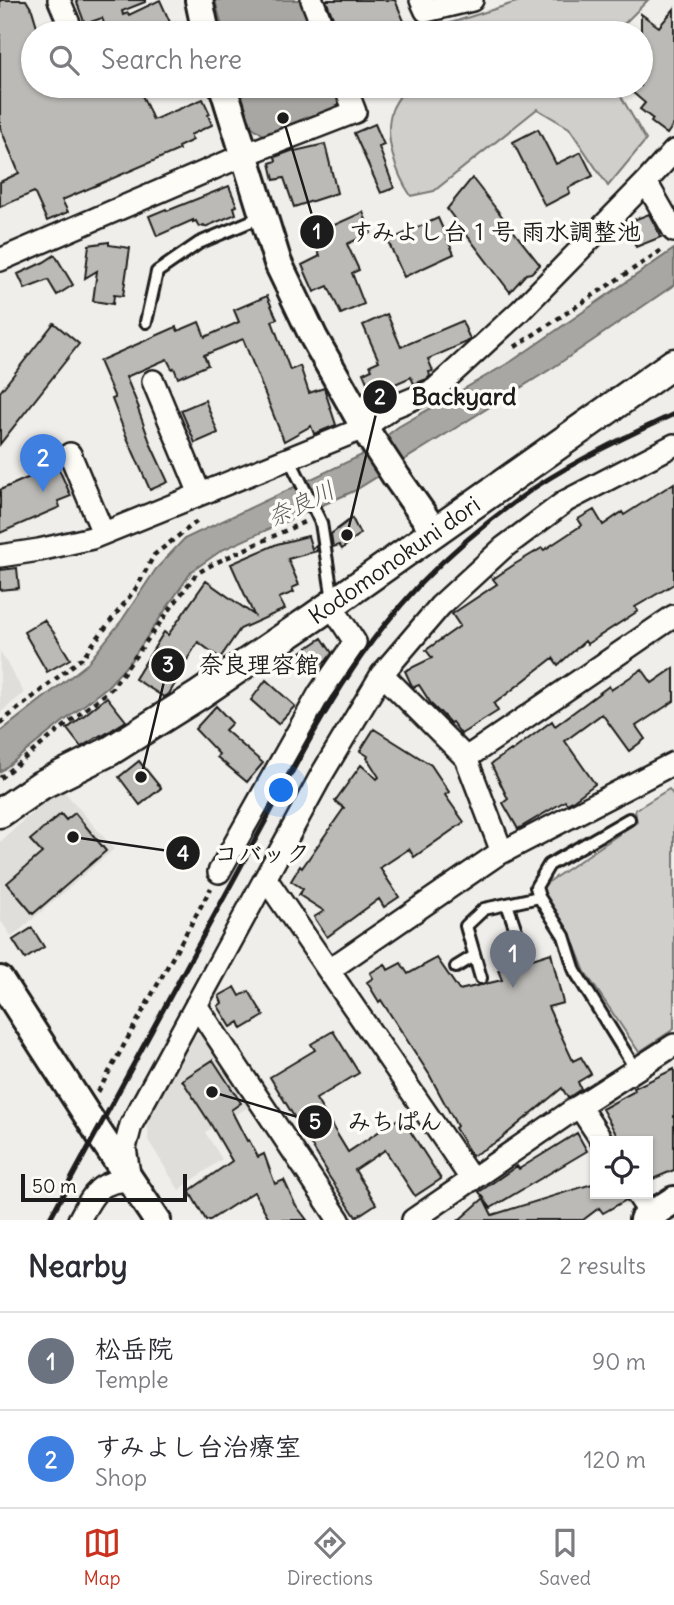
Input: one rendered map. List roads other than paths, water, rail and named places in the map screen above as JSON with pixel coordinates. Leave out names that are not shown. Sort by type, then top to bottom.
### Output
[{"type":"main road","name":"Kodomonokuni dori","points":[[0,813],[41,785],[146,730],[332,604],[674,363]]},
{"type":"street","points":[[59,0],[63,21]]},
{"type":"street","points":[[199,0],[203,21]]},
{"type":"street","points":[[312,0],[320,21]]},
{"type":"street","points":[[421,0],[426,11],[472,0]]},
{"type":"street","points":[[227,98],[278,263],[314,338],[367,432],[435,532]]},
{"type":"street","points":[[0,260],[244,155],[355,112],[350,98]]},
{"type":"street","points":[[0,556],[92,538],[289,458],[367,432],[393,407],[434,390],[520,312],[674,151]]},
{"type":"street","points":[[646,182],[674,231]]},
{"type":"street","points":[[153,382],[200,494]]},
{"type":"street","points":[[130,1180],[125,1148],[131,1125],[322,774],[383,674],[440,606],[503,548],[566,501],[674,444]]},
{"type":"street","points":[[70,454],[103,533]]},
{"type":"street","points":[[219,872],[319,694],[355,642],[332,604]]},
{"type":"street","points":[[466,758],[674,616]]},
{"type":"street","points":[[383,674],[466,758],[502,852]]},
{"type":"street","points":[[329,970],[502,852],[674,763]]},
{"type":"street","points":[[266,879],[472,1180]]},
{"type":"street","points":[[0,980],[157,1220]]},
{"type":"street","points":[[196,1005],[339,1220]]},
{"type":"street","points":[[413,1220],[579,1106],[674,1045]]},
{"type":"street","points":[[579,1106],[599,1136]]},
{"type":"street","points":[[79,1220],[93,1193],[104,1184],[130,1180]]},
{"type":"street","points":[[647,1212],[674,1200]]},
{"type":"lane","points":[[146,322],[157,272],[199,243],[263,216]]},
{"type":"lane","points":[[289,458],[321,523],[332,604]]},
{"type":"lane","points":[[629,819],[549,865],[536,887],[538,897],[564,936],[575,971],[636,1070]]},
{"type":"lane","points":[[481,978],[466,926],[484,909],[538,897]]},
{"type":"lane","points":[[508,904],[523,951]]},
{"type":"lane","points":[[456,967],[474,956]]},
{"type":"water","points":[[215,0],[303,0],[311,21],[221,21]]},
{"type":"water","points":[[243,98],[342,98],[344,103],[339,110],[266,137],[251,126]]},
{"type":"water","name":"奈良川","points":[[674,249],[674,285],[554,367],[354,491],[222,550],[192,571],[130,662],[108,686],[0,772],[0,732],[87,664],[122,620],[156,569],[184,539],[360,456],[398,427],[512,361]]},
{"type":"railway","points":[[49,1220],[313,734],[338,691],[376,636],[434,570],[475,533],[519,499],[585,458],[674,414]]},
{"type":"place","name":"すみよし台１号 雨水調整池","points":[[283,118]]},
{"type":"place","name":"すみよし台治療室","points":[[43,492]]},
{"type":"place","name":"Backyard","points":[[347,535]]},
{"type":"place","name":"奈良理容館","points":[[141,777]]},
{"type":"place","name":"コバック","points":[[73,837]]},
{"type":"place","name":"松岳院","points":[[513,988]]},
{"type":"place","name":"みちぱん","points":[[212,1092]]}]
